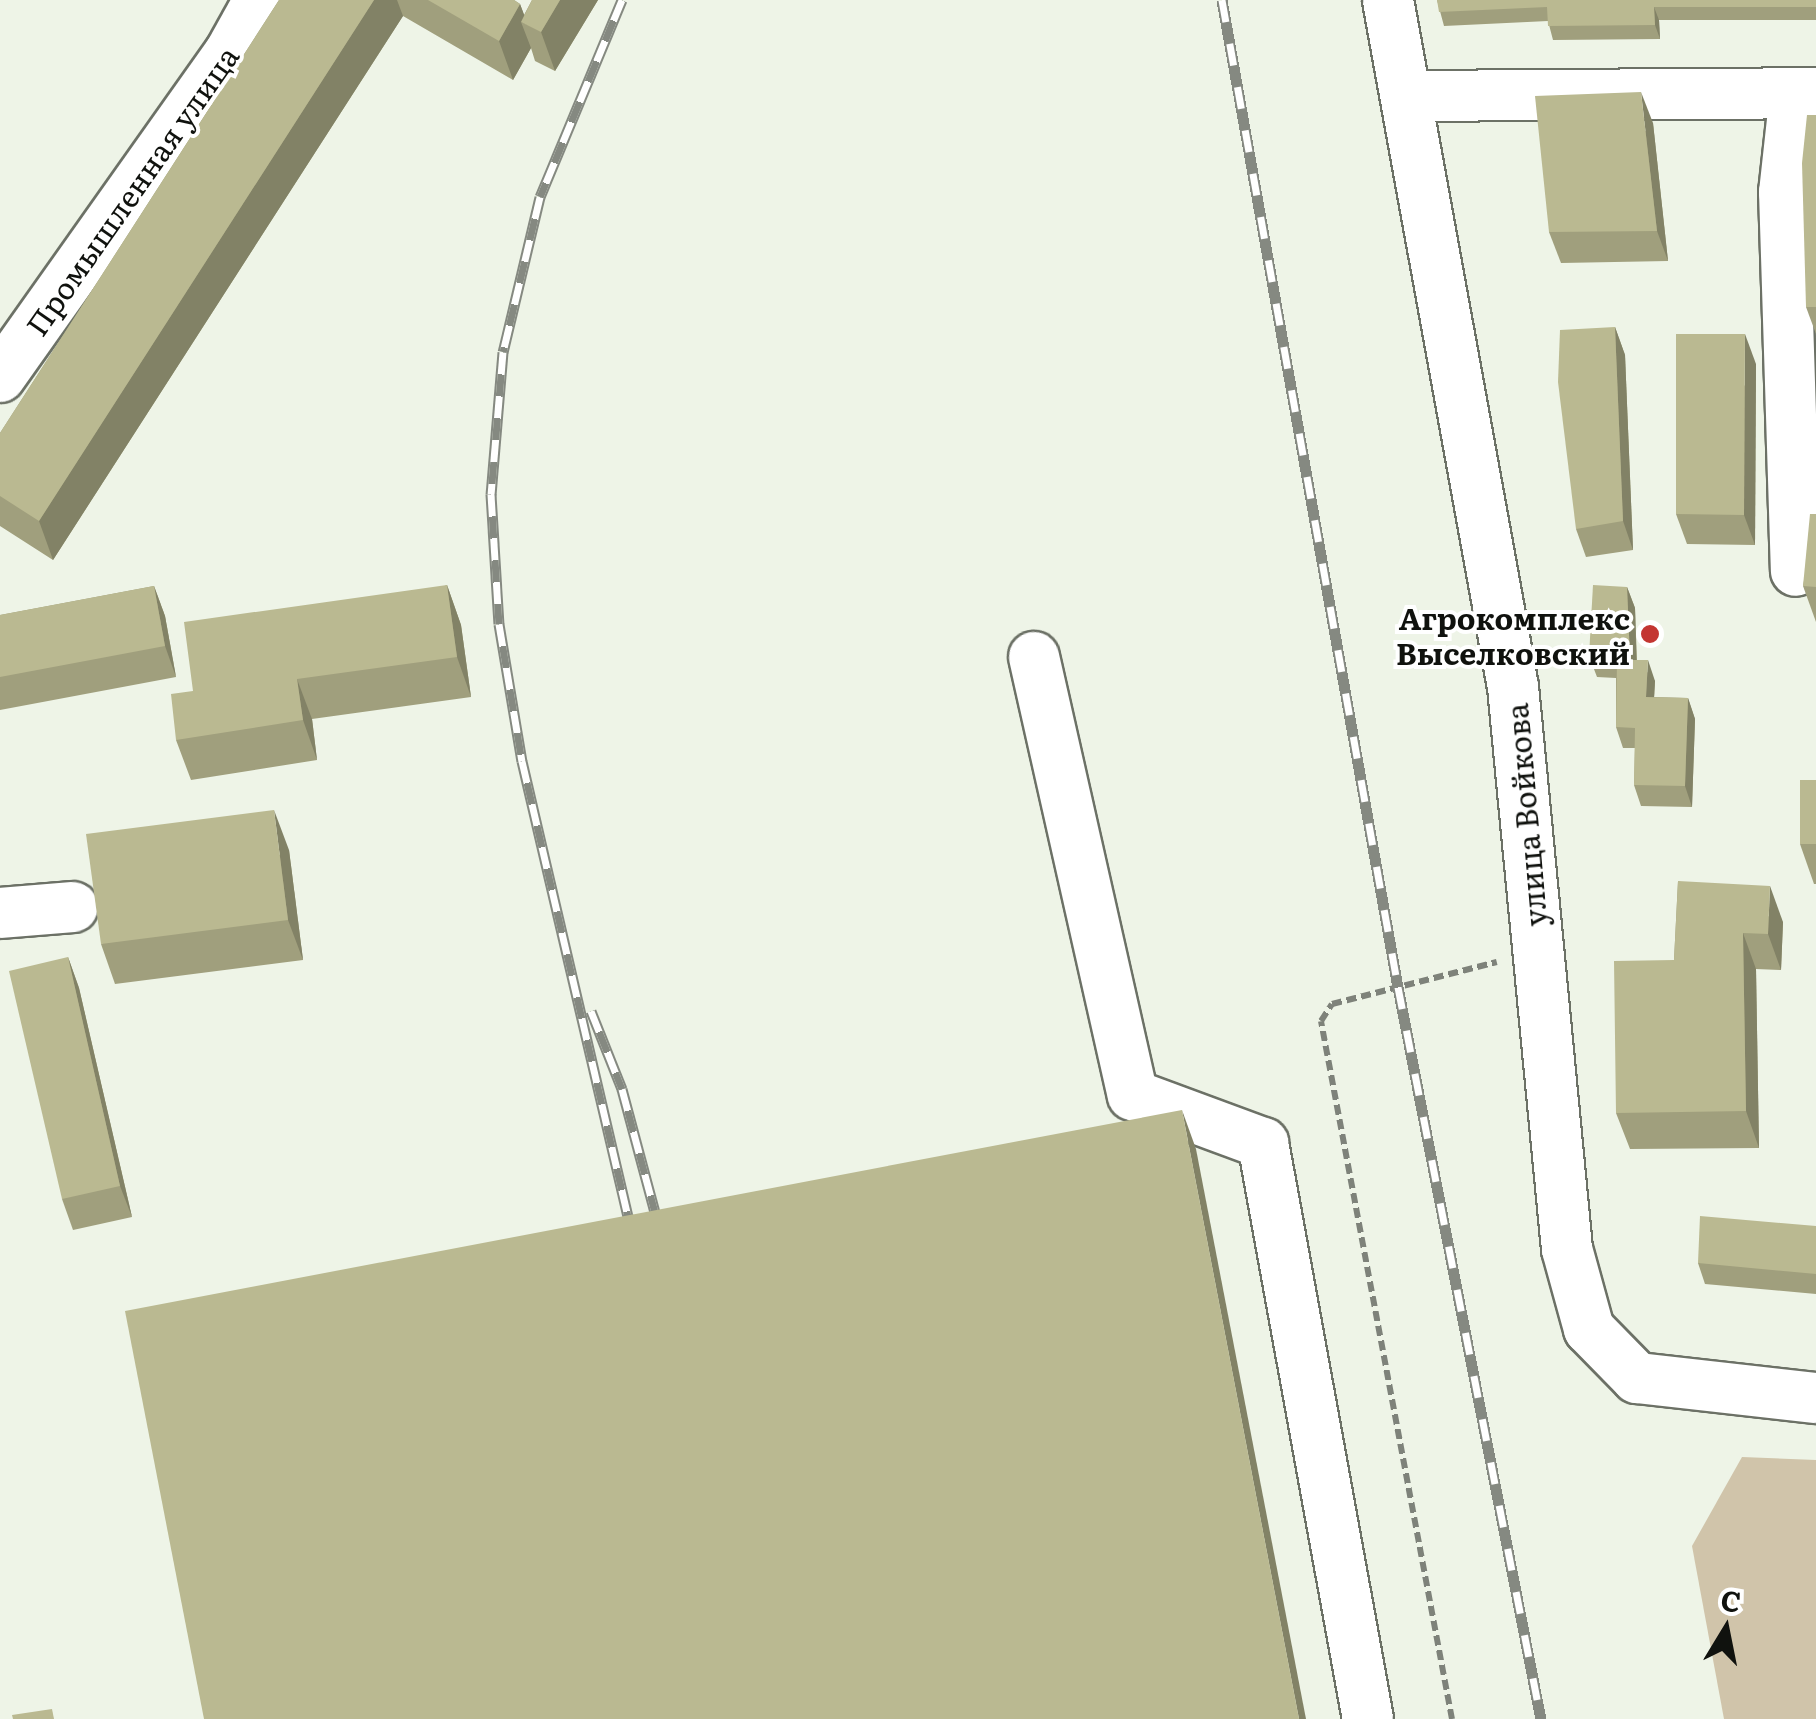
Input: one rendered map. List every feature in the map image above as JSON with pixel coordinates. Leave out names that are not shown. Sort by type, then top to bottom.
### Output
[{"type":"street","name":"Промышленная улица","points":[[0,377],[229,54],[258,0]]},
{"type":"street","name":"улица Войкова","points":[[1388,0],[1513,687],[1567,1249],[1589,1329],[1637,1378],[1816,1398]]},
{"type":"street","points":[[1407,96],[1806,93],[1784,192],[1802,541]]},
{"type":"street","points":[[1034,657],[1133,1095],[1263,1144],[1368,1719]]},
{"type":"street","points":[[0,912],[73,906]]},
{"type":"path","points":[[1452,1719],[1321,1021],[1332,1004],[1506,959]]},
{"type":"shaded area","points":[[1742,1457],[1816,1460],[1816,1719],[1724,1719],[1692,1546]]},
{"type":"building","points":[[279,0],[374,0],[39,521],[0,496],[0,433]]},
{"type":"building","points":[[428,0],[514,0],[520,4],[499,41]]},
{"type":"building","points":[[532,0],[560,0],[541,32],[521,22]]},
{"type":"building","points":[[1437,0],[1816,0],[1816,7],[1654,7],[1655,25],[1548,26],[1547,7],[1439,12]]},
{"type":"building","points":[[1641,92],[1657,231],[1549,232],[1535,96]]},
{"type":"building","points":[[1807,115],[1816,115],[1816,307],[1806,307],[1802,163]]},
{"type":"building","points":[[1615,327],[1623,521],[1576,529],[1558,382],[1560,330]]},
{"type":"building","points":[[1676,334],[1745,334],[1744,515],[1676,514]]},
{"type":"building","points":[[1810,514],[1816,514],[1816,587],[1803,586]]},
{"type":"building","points":[[447,585],[457,657],[297,679],[303,720],[176,740],[171,694],[193,691],[184,622]]},
{"type":"building","points":[[1593,585],[1627,587],[1630,658],[1589,656]]},
{"type":"building","points":[[154,586],[165,646],[0,677],[0,615]]},
{"type":"building","points":[[1617,660],[1648,660],[1646,697],[1688,698],[1685,786],[1634,785],[1635,728],[1616,727]]},
{"type":"building","points":[[1800,780],[1816,780],[1816,844],[1800,844]]},
{"type":"building","points":[[274,810],[288,920],[101,944],[86,834]]},
{"type":"building","points":[[1678,881],[1770,886],[1768,934],[1743,933],[1746,1111],[1616,1113],[1614,961],[1674,960]]},
{"type":"building","points":[[68,957],[120,1186],[62,1199],[9,971]]},
{"type":"building","points":[[1182,1110],[1299,1719],[204,1719],[125,1311]]},
{"type":"building","points":[[1700,1216],[1816,1226],[1816,1274],[1698,1263]]},
{"type":"building","points":[[52,1709],[54,1719],[13,1719],[12,1715]]},
{"type":"railway","points":[[622,0],[540,197],[503,352],[491,494],[499,624],[522,761],[634,1244]]},
{"type":"railway","points":[[1222,0],[1398,987],[1541,1719]]},
{"type":"railway","points":[[591,1011],[622,1089],[661,1235]]},
{"type":"place","name":"Агрокомплекс Выселковский","points":[[1650,634]]}]
